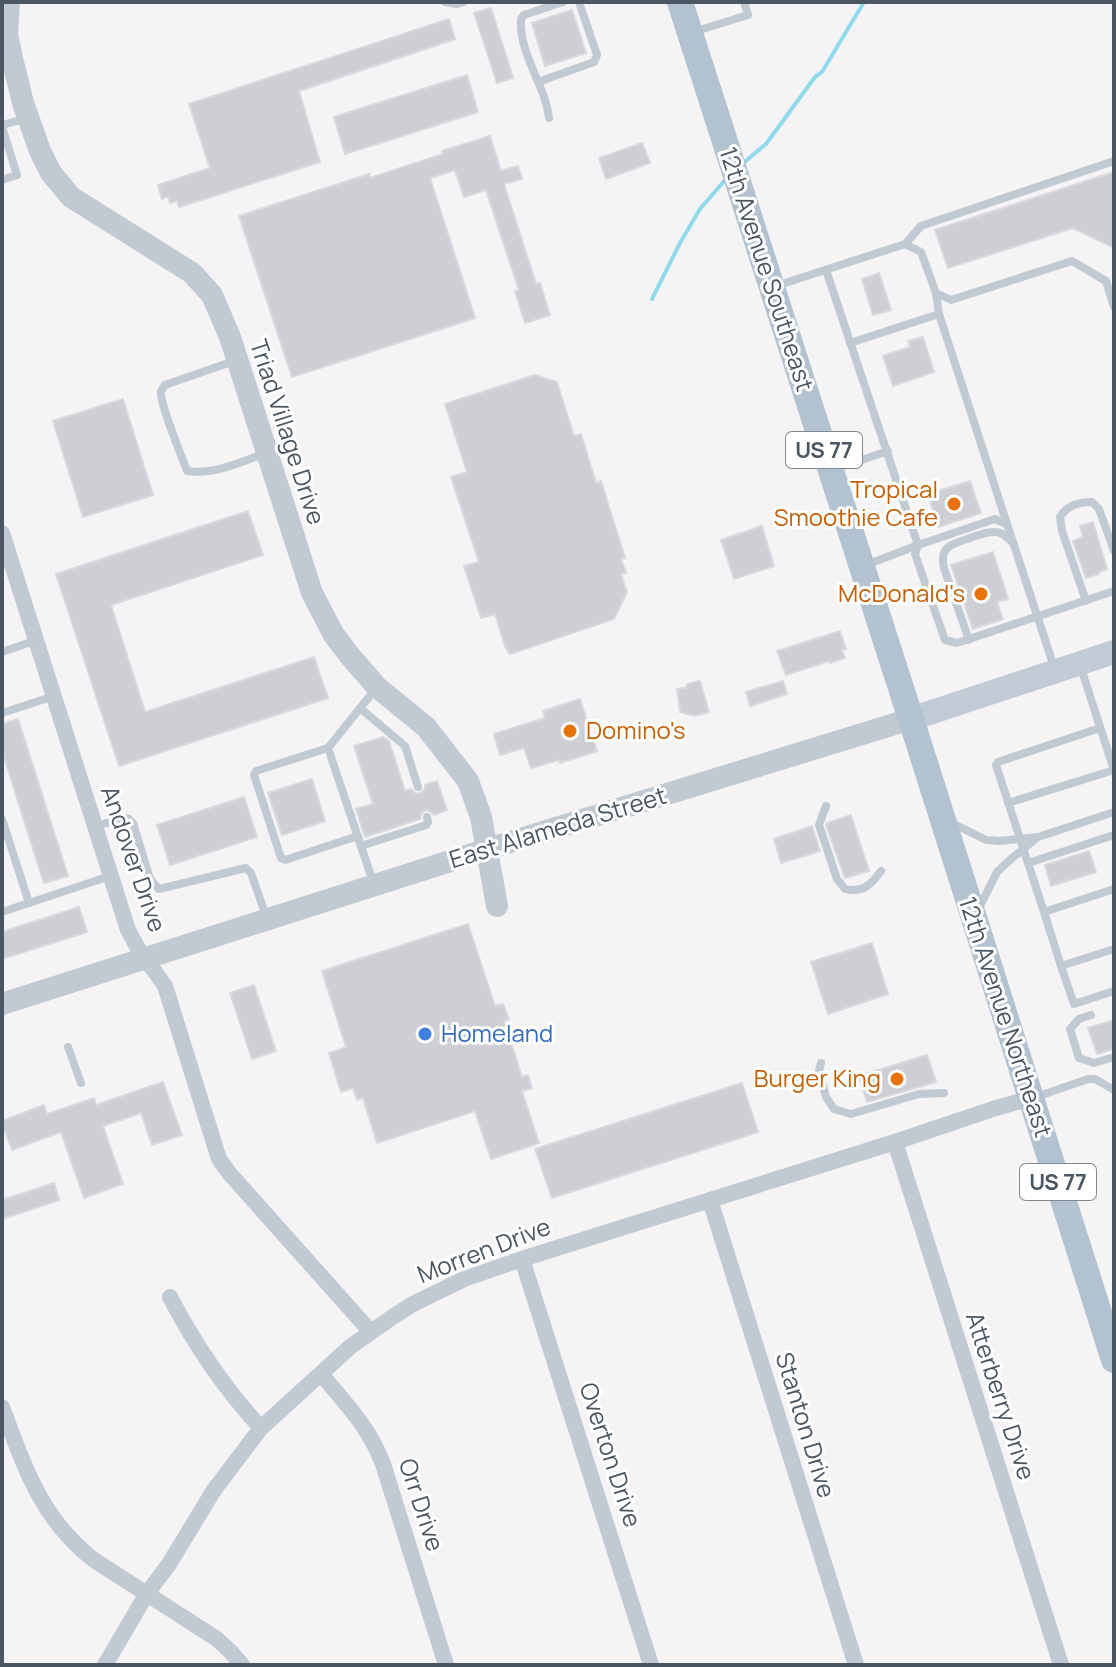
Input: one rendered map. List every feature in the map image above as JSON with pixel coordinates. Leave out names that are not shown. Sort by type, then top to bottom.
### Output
[{"type":"main road","name":"12th Avenue Southeast","points":[[680,2],[911,719]]},
{"type":"main road","name":"East Alameda Street","points":[[911,719],[1114,652]]},
{"type":"main road","name":"12th Avenue Northeast","points":[[911,719],[1114,1360]]},
{"type":"street","name":"Triad Village Drive","points":[[5,2],[7,34],[29,117],[51,173],[71,197],[192,273],[212,295],[237,360],[312,593],[334,635],[377,687],[426,727],[468,781],[481,817],[497,906]]},
{"type":"street","name":"Andover Drive","points":[[2,533],[128,930],[144,959],[165,986],[219,1159],[370,1331]]},
{"type":"street","name":"East Alameda Street","points":[[2,1004],[488,849],[911,719]]},
{"type":"street","name":"Morren Drive","points":[[105,1665],[214,1490],[261,1428],[370,1331],[411,1305],[464,1279],[522,1259],[1031,1098]]},
{"type":"street","name":"Atterberry Drive","points":[[895,1142],[1061,1665]]},
{"type":"street","name":"Stanton Drive","points":[[710,1200],[856,1665]]},
{"type":"street","name":"Overton Drive","points":[[522,1259],[651,1665]]},
{"type":"street","points":[[170,1297],[224,1386],[261,1428]]},
{"type":"street","name":"Orr Drive","points":[[321,1374],[360,1420],[375,1444],[446,1665]]},
{"type":"street","points":[[2,1407],[30,1478],[51,1517],[77,1546],[146,1595],[217,1639],[242,1665]]},
{"type":"lane","points":[[445,2],[463,2]]},
{"type":"lane","points":[[549,118],[548,105],[529,62],[521,19],[524,15],[563,2]]},
{"type":"lane","points":[[538,82],[594,62],[597,55],[579,2]]},
{"type":"lane","points":[[690,33],[748,15],[744,2]]},
{"type":"lane","points":[[2,180],[17,175],[2,126],[29,117]]},
{"type":"lane","points":[[771,287],[905,244],[921,226],[1114,161]]},
{"type":"lane","points":[[905,244],[921,252],[936,293],[939,314],[1055,671]]},
{"type":"lane","points":[[936,293],[951,300],[1072,261],[1106,281],[1114,307]]},
{"type":"lane","points":[[826,270],[888,451],[918,545],[915,554],[945,640],[957,643],[969,640],[1114,591]]},
{"type":"lane","points":[[850,343],[939,314]]},
{"type":"lane","points":[[237,360],[165,385],[161,391],[163,402],[187,471],[200,473],[227,467],[267,453]]},
{"type":"lane","points":[[830,470],[888,451]]},
{"type":"lane","points":[[1086,601],[1062,531],[1060,517],[1064,510],[1083,502],[1092,502],[1099,509],[1114,551]]},
{"type":"lane","points":[[862,567],[995,519],[1007,524]]},
{"type":"lane","points":[[969,640],[944,568],[942,558],[945,551],[950,544],[993,531],[1003,534],[1013,544]]},
{"type":"lane","points":[[2,652],[37,640]]},
{"type":"lane","points":[[1008,803],[1114,770],[1079,663]]},
{"type":"lane","points":[[358,836],[285,860],[281,858],[254,775],[256,771],[328,748],[377,687]]},
{"type":"lane","points":[[2,713],[55,696]]},
{"type":"lane","points":[[360,708],[405,746],[418,787]]},
{"type":"lane","points":[[1079,1019],[996,765],[1100,728]]},
{"type":"lane","points":[[328,748],[374,886]]},
{"type":"lane","points":[[826,806],[819,825],[837,879],[845,889],[855,891],[871,884],[881,871]]},
{"type":"lane","points":[[974,917],[997,872],[1022,844],[1114,812]]},
{"type":"lane","points":[[943,818],[986,840],[1022,844]]},
{"type":"lane","points":[[2,819],[29,903]]},
{"type":"lane","points":[[95,826],[129,819],[133,823],[150,879],[159,889],[246,868],[251,873],[268,920]]},
{"type":"lane","points":[[361,846],[426,825],[428,819]]},
{"type":"lane","points":[[1028,863],[1114,835]]},
{"type":"lane","points":[[2,912],[111,876]]},
{"type":"lane","points":[[1044,912],[1114,889]]},
{"type":"lane","points":[[1061,966],[1114,949]]},
{"type":"lane","points":[[1074,1004],[1114,991]]},
{"type":"lane","points":[[1091,1015],[1079,1019],[1070,1029],[1079,1058],[1094,1063],[1114,1057]]},
{"type":"lane","points":[[68,1047],[81,1083]]},
{"type":"lane","points":[[821,1063],[819,1071],[826,1097],[834,1109],[851,1114],[919,1094],[944,1093]]},
{"type":"lane","points":[[1031,1098],[1088,1079],[1095,1079],[1114,1090]]},
{"type":"building","points":[[491,8],[513,78],[497,83],[474,13]]},
{"type":"building","points":[[572,10],[586,53],[545,66],[532,23]]},
{"type":"building","points":[[449,19],[455,39],[299,91],[320,162],[179,207],[177,201],[170,203],[168,196],[162,199],[158,185],[210,168],[189,104]]},
{"type":"building","points":[[467,75],[478,112],[345,154],[334,117]]},
{"type":"building","points":[[490,136],[501,171],[518,166],[522,179],[504,184],[536,284],[540,283],[550,315],[525,323],[515,291],[519,290],[486,190],[464,197],[455,170],[430,178],[475,318],[292,377],[239,216],[369,174],[370,178]]},
{"type":"building","points":[[642,143],[650,163],[606,179],[599,158]]},
{"type":"building","points":[[1114,172],[1114,248],[1073,228],[948,268],[935,230]]},
{"type":"building","points":[[879,273],[891,310],[873,315],[862,279]]},
{"type":"building","points":[[923,337],[934,372],[893,386],[883,356],[910,347],[908,341]]},
{"type":"building","points":[[535,375],[557,382],[574,436],[581,434],[596,483],[601,481],[625,558],[621,559],[626,573],[621,574],[627,592],[614,619],[510,654],[495,614],[481,618],[464,566],[479,562],[451,477],[467,472],[445,404]]},
{"type":"building","points":[[123,399],[153,495],[83,517],[53,421]]},
{"type":"building","name":"Tropical Smoothie Cafe","points":[[970,481],[981,513],[938,527],[928,494]]},
{"type":"building","points":[[248,511],[263,555],[111,605],[145,712],[314,657],[328,698],[119,766],[56,574]]},
{"type":"building","points":[[1093,522],[1107,569],[1086,578],[1073,541],[1083,537],[1080,526]]},
{"type":"building","points":[[762,526],[774,566],[734,579],[721,540]]},
{"type":"building","name":"McDonald's","points":[[993,552],[1008,599],[997,602],[1003,619],[973,629],[951,565]]},
{"type":"building","points":[[840,631],[846,649],[842,650],[845,658],[786,675],[777,651]]},
{"type":"building","points":[[700,681],[709,712],[695,716],[680,712],[677,689]]},
{"type":"building","points":[[783,681],[787,694],[750,706],[746,692]]},
{"type":"building","points":[[580,699],[597,751],[531,768],[524,748],[500,755],[494,734],[545,718],[543,711]]},
{"type":"building","points":[[18,719],[68,876],[44,883],[2,751],[2,724]]},
{"type":"building","points":[[383,737],[389,741],[405,791],[411,789],[416,794],[421,793],[425,785],[437,781],[447,810],[434,815],[425,810],[420,819],[365,837],[356,809],[373,804],[354,746]]},
{"type":"building","points":[[312,779],[325,821],[282,835],[268,793]]},
{"type":"building","points":[[244,797],[257,837],[170,865],[157,825]]},
{"type":"building","points":[[851,815],[869,871],[845,878],[826,825]]},
{"type":"building","points":[[812,826],[820,851],[781,863],[774,839]]},
{"type":"building","points":[[1089,851],[1096,872],[1051,886],[1045,865]]},
{"type":"building","points":[[79,907],[87,932],[2,959],[2,932]]},
{"type":"building","name":"Homeland","points":[[468,924],[495,1006],[503,1004],[509,1019],[504,1021],[522,1077],[528,1075],[532,1088],[522,1091],[539,1143],[491,1159],[475,1111],[377,1143],[363,1098],[357,1100],[353,1088],[341,1092],[329,1053],[346,1047],[322,971]]},
{"type":"building","points":[[872,943],[888,994],[828,1014],[811,962]]},
{"type":"building","points":[[254,985],[276,1051],[252,1059],[230,993]]},
{"type":"building","points":[[1114,1020],[1114,1049],[1097,1054],[1088,1028]]},
{"type":"building","name":"Burger King","points":[[927,1055],[936,1082],[867,1102],[859,1076]]},
{"type":"building","points":[[163,1082],[182,1135],[152,1145],[141,1113],[103,1126],[123,1184],[84,1198],[61,1132],[12,1150],[2,1123],[44,1105],[47,1114],[94,1098],[96,1105]]},
{"type":"building","points":[[742,1083],[758,1132],[552,1198],[535,1149]]},
{"type":"building","points":[[54,1183],[59,1200],[2,1219],[2,1200]]},
{"type":"waterway","points":[[741,165],[766,144],[815,77],[822,72],[864,2]]},
{"type":"waterway","points":[[652,299],[700,209],[726,179]]},
{"type":"place","name":"Tropical Smoothie Cafe","points":[[954,504]]},
{"type":"place","name":"McDonald's","points":[[981,594]]},
{"type":"place","name":"Domino's","points":[[570,731]]},
{"type":"place","name":"Homeland","points":[[425,1034]]},
{"type":"place","name":"Burger King","points":[[897,1079]]}]
